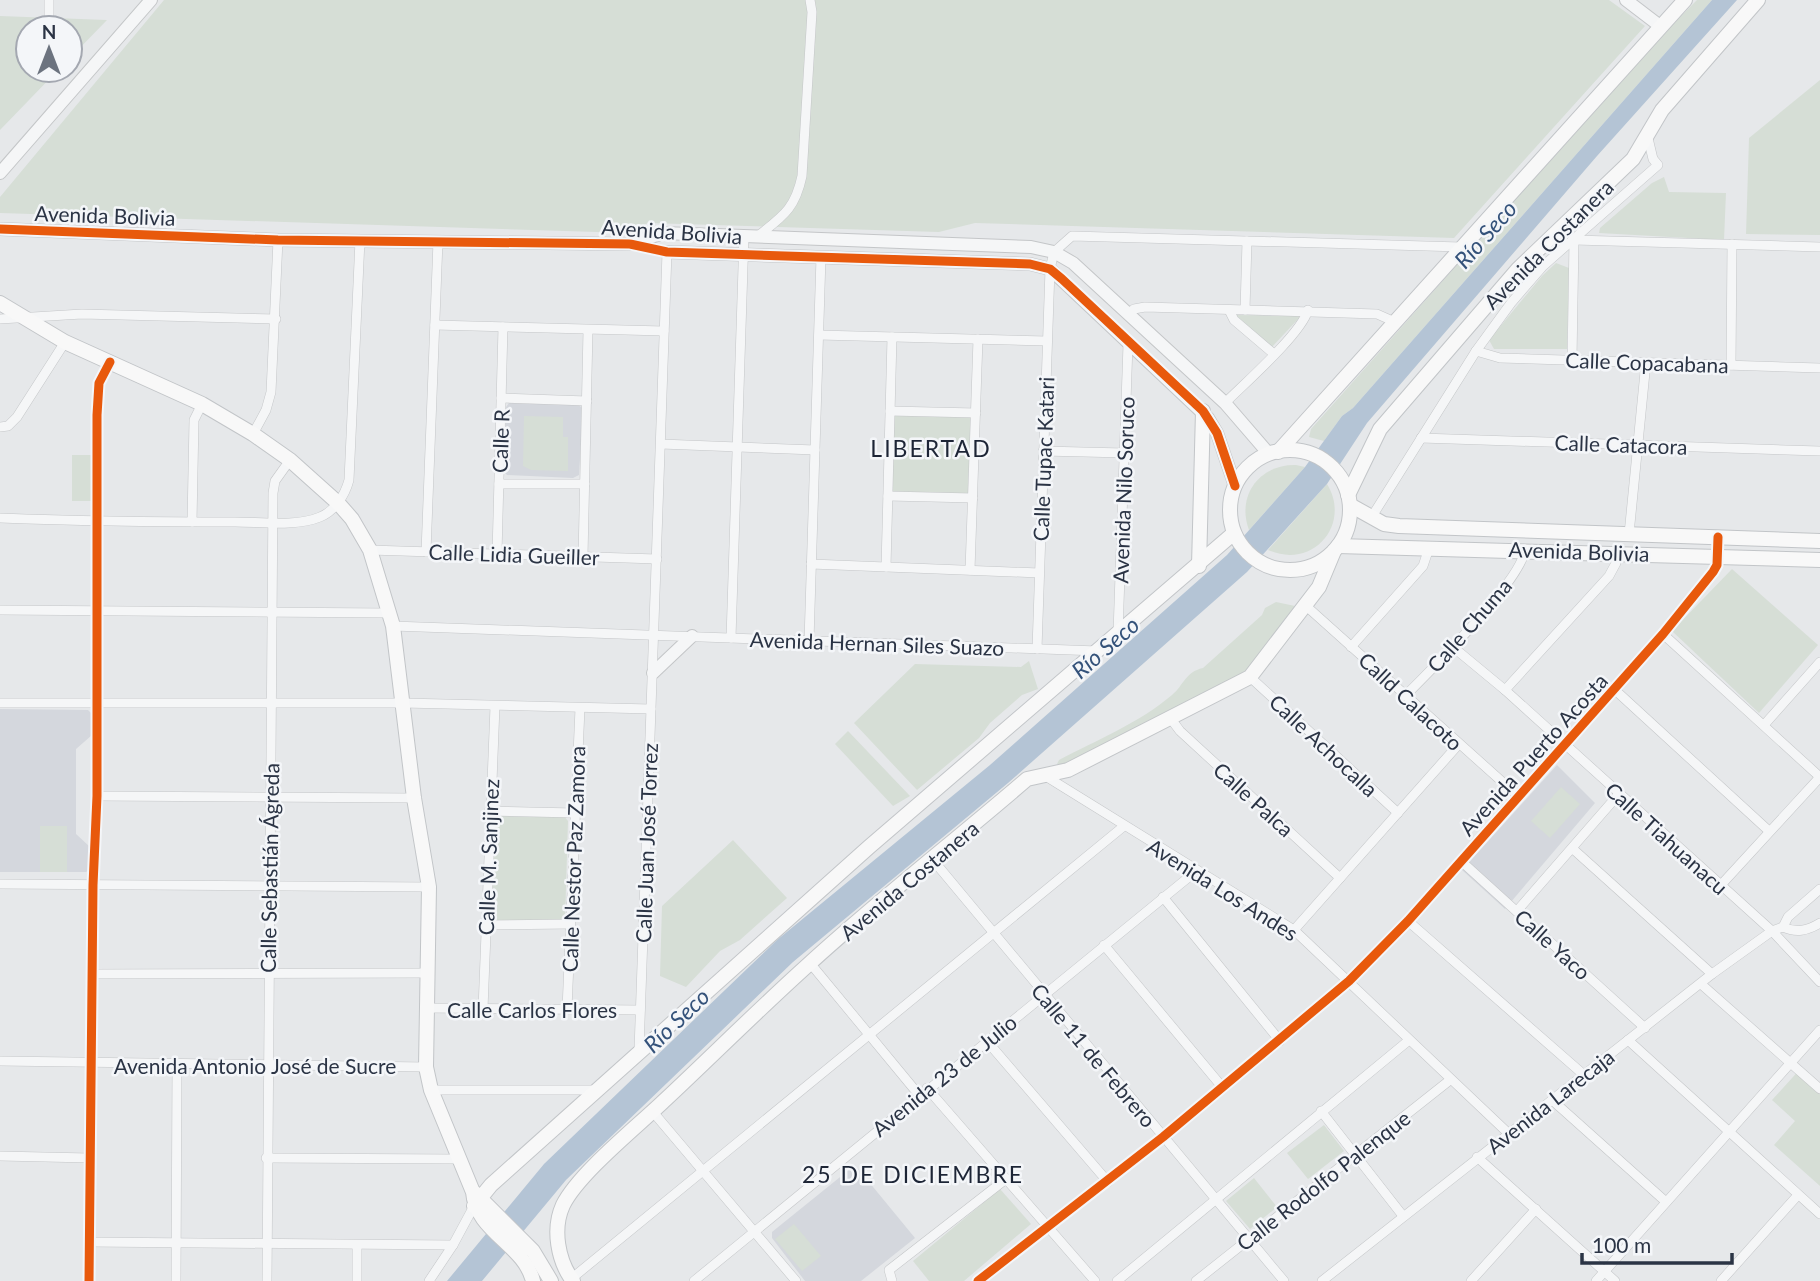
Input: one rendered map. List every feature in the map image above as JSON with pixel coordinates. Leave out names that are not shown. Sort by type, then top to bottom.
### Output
[{"type":"main road","points":[[1278,452],[1317,457],[1333,469],[1347,495],[1348,525],[1336,548],[1309,567],[1289,570],[1269,566],[1252,557],[1236,537],[1230,514],[1235,486],[1252,464],[1278,452],[1685,0]]},
{"type":"main road","name":"Avenida Costanera","points":[[1347,495],[1376,436],[1388,419],[1518,269],[1633,159],[1648,138],[1662,110],[1758,0]]},
{"type":"main road","points":[[0,303],[65,342],[202,404],[253,434],[290,460],[338,503],[370,550],[391,620],[404,703],[414,798],[429,887],[429,972],[425,1008],[426,1067],[431,1090],[476,1198],[490,1219],[521,1249],[538,1258],[551,1281]]},
{"type":"main road","points":[[1199,566],[1203,411]]},
{"type":"main road","name":"Avenida Bolivia","points":[[1347,495],[1371,518],[1384,524],[1399,526],[1820,541]]},
{"type":"main road","points":[[476,1198],[869,847],[1236,537]]},
{"type":"main road","name":"Avenida Costanera","points":[[572,1280],[564,1266],[559,1242],[560,1216],[564,1204],[581,1182],[653,1112],[810,963],[1027,779],[1047,777],[1171,719],[1250,677],[1319,587],[1336,548]]},
{"type":"main road","name":"Avenida Bolivia","points":[[1336,548],[1525,549],[1820,560]]},
{"type":"main road","points":[[521,1249],[533,1281]]},
{"type":"street","points":[[0,173],[151,0]]},
{"type":"street","points":[[731,638],[744,254],[751,236],[786,214],[797,199],[802,176],[812,12],[810,0]]},
{"type":"street","points":[[1626,0],[1660,26]]},
{"type":"street","points":[[1371,518],[1476,351],[1543,266],[1658,165],[1653,159],[1648,138]]},
{"type":"street","name":"Avenida Bolivia","points":[[0,229],[278,240],[630,244],[667,251],[1030,264],[1049,269]]},
{"type":"street","name":"Avenida Bolivia","points":[[630,244],[663,233],[1031,247],[1054,252],[1073,263],[1278,452]]},
{"type":"street","points":[[1054,252],[1072,236],[1461,247]]},
{"type":"street","points":[[253,434],[266,410],[271,392],[278,240]]},
{"type":"street","points":[[0,518],[96,522],[273,522],[320,517],[338,503],[346,490],[350,466],[360,240]]},
{"type":"street","points":[[1574,240],[1820,247]]},
{"type":"street","points":[[1572,360],[1574,240]]},
{"type":"street","points":[[426,552],[438,241]]},
{"type":"street","points":[[1245,310],[1247,242]]},
{"type":"street","points":[[1731,244],[1731,365]]},
{"type":"street","points":[[654,635],[667,251]]},
{"type":"street","name":"Calle Tupac Katari","points":[[1037,649],[1049,269],[1054,252]]},
{"type":"street","points":[[809,641],[821,257]]},
{"type":"street","points":[[1049,269],[1203,411],[1217,433],[1235,486]]},
{"type":"street","points":[[1128,314],[1134,309],[1145,307],[1308,310],[1377,314],[1395,322]]},
{"type":"street","points":[[1229,310],[1234,320],[1274,354]]},
{"type":"street","points":[[1226,403],[1303,322],[1308,310]]},
{"type":"street","points":[[0,319],[26,320],[64,314],[276,319]]},
{"type":"street","points":[[435,325],[664,331]]},
{"type":"street","name":"Calle R","points":[[497,554],[503,327]]},
{"type":"street","points":[[583,557],[589,330]]},
{"type":"street","points":[[819,335],[1047,341]]},
{"type":"street","points":[[886,567],[892,337]]},
{"type":"street","points":[[971,570],[978,339]]},
{"type":"street","points":[[0,427],[8,426],[17,417],[65,342]]},
{"type":"street","name":"Avenida Nilo Soruco","points":[[1117,636],[1128,344]]},
{"type":"street","name":"Calle Copacabana","points":[[1476,351],[1500,358],[1820,368]]},
{"type":"street","points":[[89,1281],[93,885],[97,796],[96,522],[99,383],[110,362]]},
{"type":"street","points":[[1629,534],[1646,362]]},
{"type":"street","points":[[501,398],[587,401]]},
{"type":"street","points":[[192,522],[194,419],[202,404]]},
{"type":"street","points":[[890,411],[976,412]]},
{"type":"street","name":"Calle Catacora","points":[[1421,438],[1820,451]]},
{"type":"street","points":[[661,444],[815,450]]},
{"type":"street","points":[[1043,451],[1124,453]]},
{"type":"street","name":"Calle Sebastián Ágreda","points":[[267,1281],[270,614],[275,481],[290,460]]},
{"type":"street","points":[[499,484],[585,484]]},
{"type":"street","points":[[888,496],[973,498]]},
{"type":"street","name":"Avenida Puerto Acosta","points":[[978,1281],[990,1278],[1049,1227],[1280,1041],[1349,981],[1408,921],[1663,634],[1713,572],[1718,556],[1718,537]]},
{"type":"street","points":[[1351,647],[1423,566],[1429,548]]},
{"type":"street","name":"Calle Chuma","points":[[1405,696],[1453,647],[1517,570],[1525,549]]},
{"type":"street","name":"Calle Lidia Gueiller","points":[[370,550],[657,559]]},
{"type":"street","points":[[1505,690],[1609,576],[1616,563],[1617,553]]},
{"type":"street","points":[[811,564],[1039,573]]},
{"type":"street","name":"Calld Calacoto","points":[[1305,605],[1518,796]]},
{"type":"street","name":"Avenida Hernan Siles Suazo","points":[[0,610],[270,614],[654,635],[1100,652]]},
{"type":"street","points":[[1663,634],[1820,777],[1720,886]]},
{"type":"street","name":"Calle Juan José Torrez","points":[[639,1050],[654,635]]},
{"type":"street","points":[[653,673],[692,636]]},
{"type":"street","name":"Calle Tiahuanacu","points":[[1453,647],[1505,690],[1618,795],[1772,931],[1820,982]]},
{"type":"street","points":[[1764,725],[1820,662]]},
{"type":"street","name":"Calle Achocalla","points":[[1250,677],[1398,813]]},
{"type":"street","points":[[1614,688],[1769,831]]},
{"type":"street","points":[[0,703],[404,703],[651,709]]},
{"type":"street","name":"Calle M. Sanjinez","points":[[483,1009],[495,706]]},
{"type":"street","name":"Calle Nestor Paz Zamora","points":[[567,1009],[580,708]]},
{"type":"street","name":"Calle Palca","points":[[1171,719],[1180,732],[1340,878]]},
{"type":"street","points":[[1294,930],[1458,745]]},
{"type":"street","name":"Avenida Los Andes","points":[[1047,777],[1195,872],[1294,930],[1508,1133]]},
{"type":"street","points":[[1517,911],[1618,795]]},
{"type":"street","points":[[97,796],[414,798]]},
{"type":"street","points":[[489,811],[575,813]]},
{"type":"street","points":[[572,1280],[1124,826]]},
{"type":"street","points":[[1573,849],[1712,974]]},
{"type":"street","name":"Calle 11 de Febrero","points":[[933,860],[1284,1281]]},
{"type":"street","name":"Calle Yaco","points":[[1461,861],[1645,1028]]},
{"type":"street","name":"Avenida 23 de Julio","points":[[697,1280],[986,1040],[1195,872]]},
{"type":"street","points":[[0,884],[429,887]]},
{"type":"street","name":"Avenida Larecaja","points":[[1322,1281],[1712,974],[1772,931],[1783,927],[1788,917],[1820,889]]},
{"type":"street","points":[[1163,897],[1280,1041]]},
{"type":"street","points":[[1408,921],[1584,1075]]},
{"type":"street","name":"Avenida Larecaja","points":[[1783,927],[1793,932],[1808,930],[1820,923]]},
{"type":"street","points":[[485,925],[570,924]]},
{"type":"street","points":[[1104,945],[1223,1088]]},
{"type":"street","points":[[810,963],[919,1095]]},
{"type":"street","points":[[93,974],[429,972]]},
{"type":"street","points":[[1701,984],[1820,1089]]},
{"type":"street","name":"Calle Carlos Flores","points":[[425,1008],[640,1010]]},
{"type":"street","points":[[1595,1281],[1820,1030]]},
{"type":"street","points":[[986,1040],[1108,1182]]},
{"type":"street","points":[[1628,1040],[1820,1214]]},
{"type":"street","points":[[1117,1281],[1408,1041]]},
{"type":"street","name":"Avenida Antonio José de Sucre","points":[[0,1061],[426,1067]]},
{"type":"street","points":[[176,1281],[177,1064]]},
{"type":"street","name":"Calle Rodolfo Palenque","points":[[1196,1281],[1450,1080]]},
{"type":"street","points":[[928,1088],[1095,1281]]},
{"type":"street","points":[[431,1090],[598,1090]]},
{"type":"street","points":[[1552,1100],[1665,1201]]},
{"type":"street","points":[[1321,1111],[1402,1216]]},
{"type":"street","points":[[653,1112],[796,1281]]},
{"type":"street","points":[[0,1156],[89,1158]]},
{"type":"street","points":[[1477,1157],[1615,1281]]},
{"type":"street","points":[[266,1158],[458,1159]]},
{"type":"street","points":[[892,1281],[889,1270],[1006,1179]]},
{"type":"street","points":[[1721,1281],[1798,1195]]},
{"type":"street","points":[[429,1281],[453,1245],[476,1198]]},
{"type":"street","points":[[1471,1281],[1536,1209]]},
{"type":"street","points":[[89,1242],[453,1245]]},
{"type":"street","points":[[357,1246],[358,1281]]},
{"type":"shaded area","points":[[164,0],[1609,0],[1645,26],[1454,238],[975,223],[939,232],[648,223],[629,233],[0,213],[0,197]]},
{"type":"shaded area","points":[[1697,0],[1712,0],[1353,408],[1342,416],[1324,441],[1309,437],[1311,429],[1657,40]]},
{"type":"shaded area","points":[[0,16],[14,17],[14,84],[44,84],[0,130]]},
{"type":"shaded area","points":[[84,19],[107,20],[84,44]]},
{"type":"shaded area","points":[[1820,80],[1820,235],[1746,234],[1749,138]]},
{"type":"shaded area","points":[[1664,177],[1669,192],[1726,193],[1724,240],[1599,233],[1600,228],[1652,183]]},
{"type":"shaded area","points":[[1556,263],[1569,268],[1567,349],[1494,349],[1489,340]]},
{"type":"shaded area","points":[[1236,315],[1301,316],[1271,348]]},
{"type":"shaded area","points":[[509,403],[578,404],[583,409],[579,475],[573,478],[507,475],[504,472],[506,407]]},
{"type":"shaded area","points":[[893,414],[971,416],[968,494],[891,492]]},
{"type":"shaded area","points":[[524,416],[563,417],[563,437],[568,437],[568,471],[531,470],[523,466]]},
{"type":"shaded area","points":[[72,455],[100,455],[100,501],[72,501]]},
{"type":"shaded area","points":[[1296,465],[1305,467],[1249,530],[1246,505],[1254,484],[1272,470]]},
{"type":"shaded area","points":[[1327,484],[1335,514],[1331,528],[1323,540],[1313,549],[1299,554],[1284,555],[1268,550]]},
{"type":"shaded area","points":[[1732,569],[1818,645],[1759,713],[1672,631]]},
{"type":"shaded area","points":[[1276,602],[1295,606],[1243,674],[1062,766],[1057,764],[1059,760],[1159,705],[1176,691],[1188,676],[1203,668],[1262,615],[1265,608]]},
{"type":"shaded area","points":[[1029,661],[1038,689],[1022,695],[990,723],[979,738],[917,790],[854,723],[915,664],[1021,667]]},
{"type":"shaded area","points":[[0,709],[88,710],[92,714],[92,735],[76,749],[76,834],[90,847],[90,869],[86,872],[0,872]]},
{"type":"shaded area","points":[[848,731],[910,796],[893,806],[835,744]]},
{"type":"shaded area","points":[[1557,765],[1595,803],[1505,909],[1462,870]]},
{"type":"shaded area","points":[[1561,787],[1580,804],[1550,838],[1531,821]]},
{"type":"shaded area","points":[[496,814],[564,816],[568,821],[565,920],[562,923],[494,920],[490,917],[492,817]]},
{"type":"shaded area","points":[[40,826],[67,826],[67,872],[40,872]]},
{"type":"shaded area","points":[[733,840],[787,898],[740,940],[720,951],[686,987],[660,976],[662,906]]},
{"type":"shaded area","points":[[1802,1067],[1820,1083],[1820,1186],[1774,1145],[1795,1121],[1772,1100]]},
{"type":"shaded area","points":[[1324,1125],[1344,1151],[1308,1179],[1287,1153]]},
{"type":"shaded area","points":[[855,1165],[915,1238],[861,1281],[805,1281],[772,1238],[772,1232]]},
{"type":"shaded area","points":[[1254,1178],[1277,1207],[1250,1229],[1226,1201]]},
{"type":"shaded area","points":[[1000,1189],[1031,1224],[964,1281],[929,1281],[913,1261]]},
{"type":"shaded area","points":[[794,1224],[821,1256],[802,1271],[775,1239]]},
{"type":"water","name":"Río Seco","points":[[1712,0],[1737,0],[1597,156],[1367,423],[1327,484],[1247,572],[1008,783],[793,962],[566,1180],[482,1281],[447,1281],[544,1164],[777,940],[990,765],[1227,555],[1305,467],[1342,416],[1353,408]]},
{"type":"cycle path","points":[[0,229],[278,240],[630,244],[667,252],[1030,264],[1050,269],[1062,279],[1203,411],[1217,433],[1235,486]]},
{"type":"cycle path","points":[[89,1281],[93,885],[97,796],[97,415],[99,383],[110,362]]},
{"type":"cycle path","points":[[978,1281],[1163,1137],[1349,981],[1408,921],[1663,634],[1717,565],[1718,537]]},
{"type":"district","name":"LIBERTAD","points":[[931,448]]},
{"type":"district","name":"25 DE DICIEMBRE","points":[[913,1174]]}]
